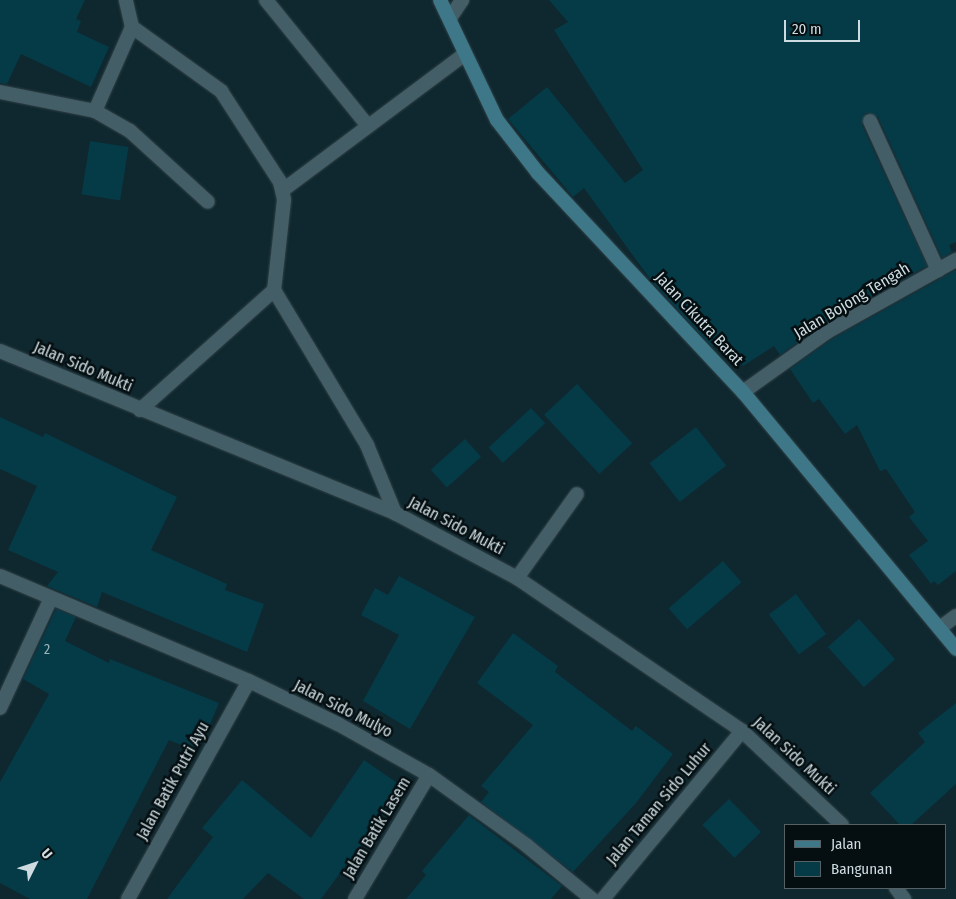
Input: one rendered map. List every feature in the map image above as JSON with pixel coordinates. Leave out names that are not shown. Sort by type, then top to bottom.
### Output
[{"type":"main road","name":"Jalan Cikutra Barat","points":[[440,0],[497,120],[538,173],[743,392],[956,649]]},
{"type":"street","points":[[95,111],[132,27],[126,0]]},
{"type":"street","points":[[266,0],[368,126]]},
{"type":"street","points":[[450,18],[462,0]]},
{"type":"street","points":[[132,27],[221,91],[283,190],[274,290],[364,438],[395,513]]},
{"type":"street","points":[[283,190],[465,54]]},
{"type":"street","points":[[0,92],[95,111],[130,131],[208,202]]},
{"type":"street","points":[[870,121],[938,270]]},
{"type":"street","name":"Jalan Bojong Tengah","points":[[743,392],[827,332],[956,260]]},
{"type":"street","points":[[140,410],[274,290]]},
{"type":"street","name":"Jalan Sido Mukti","points":[[0,350],[140,410],[395,513],[517,578],[742,732],[841,824]]},
{"type":"street","points":[[517,578],[577,494]]},
{"type":"street","name":"Jalan Sido Mulyo","points":[[0,576],[249,681],[429,775],[592,899]]},
{"type":"street","points":[[0,708],[51,598]]},
{"type":"street","points":[[940,628],[956,616]]},
{"type":"street","name":"Jalan Batik Putri Ayu","points":[[128,899],[249,681]]},
{"type":"street","name":"Jalan Taman Sido Luhur","points":[[602,899],[742,732]]},
{"type":"street","name":"Jalan Batik Lasem","points":[[355,899],[429,775]]},
{"type":"building","points":[[0,0],[85,0],[76,19],[81,21],[77,32],[109,47],[91,87],[21,54],[7,84],[0,83]]},
{"type":"building","points":[[549,0],[956,0],[956,242],[949,245],[952,252],[942,258],[878,117],[866,113],[862,125],[927,266],[823,324],[780,355],[774,346],[743,366],[724,338],[712,347],[653,283],[584,188],[573,197],[508,119],[547,87],[625,183],[643,170],[554,30],[568,22]]},
{"type":"building","points":[[90,141],[129,147],[120,200],[82,194]]},
{"type":"building","points":[[956,270],[956,571],[938,585],[934,581],[931,584],[909,555],[928,541],[909,517],[915,512],[886,469],[880,471],[857,425],[845,434],[819,399],[813,403],[790,369],[832,339]]},
{"type":"building","points":[[577,384],[632,443],[599,474],[544,415]]},
{"type":"building","points":[[531,408],[545,423],[503,463],[489,448]]},
{"type":"building","points":[[0,417],[43,437],[45,433],[177,497],[151,550],[227,584],[225,590],[264,604],[247,652],[102,592],[97,607],[47,586],[58,572],[8,550],[37,486],[0,469]]},
{"type":"building","points":[[696,427],[726,466],[680,502],[650,463]]},
{"type":"building","points":[[465,439],[481,457],[447,488],[431,470]]},
{"type":"building","points":[[723,561],[741,582],[687,629],[669,608]]},
{"type":"building","points":[[399,576],[475,617],[410,729],[363,701],[399,635],[361,615],[375,588],[388,595]]},
{"type":"building","points":[[796,594],[826,634],[799,654],[769,614]]},
{"type":"building","points":[[56,609],[76,617],[65,641],[109,663],[110,659],[219,703],[198,752],[169,740],[87,899],[30,899],[0,883],[0,782],[49,694],[23,679]]},
{"type":"building","points":[[859,619],[895,659],[864,687],[828,647]]},
{"type":"building","points":[[513,633],[558,666],[555,672],[632,731],[636,726],[673,754],[636,803],[573,872],[481,802],[489,792],[481,786],[533,725],[477,683]]},
{"type":"building","points":[[956,703],[956,784],[912,824],[899,824],[870,793],[925,742],[918,733]]},
{"type":"building","points":[[364,760],[403,787],[321,899],[304,899],[268,873],[243,899],[167,899],[213,837],[202,828],[242,780],[311,838]]},
{"type":"building","points":[[729,799],[761,832],[734,858],[702,825]]},
{"type":"building","points":[[469,815],[562,886],[551,899],[406,899],[426,875],[422,871]]}]
